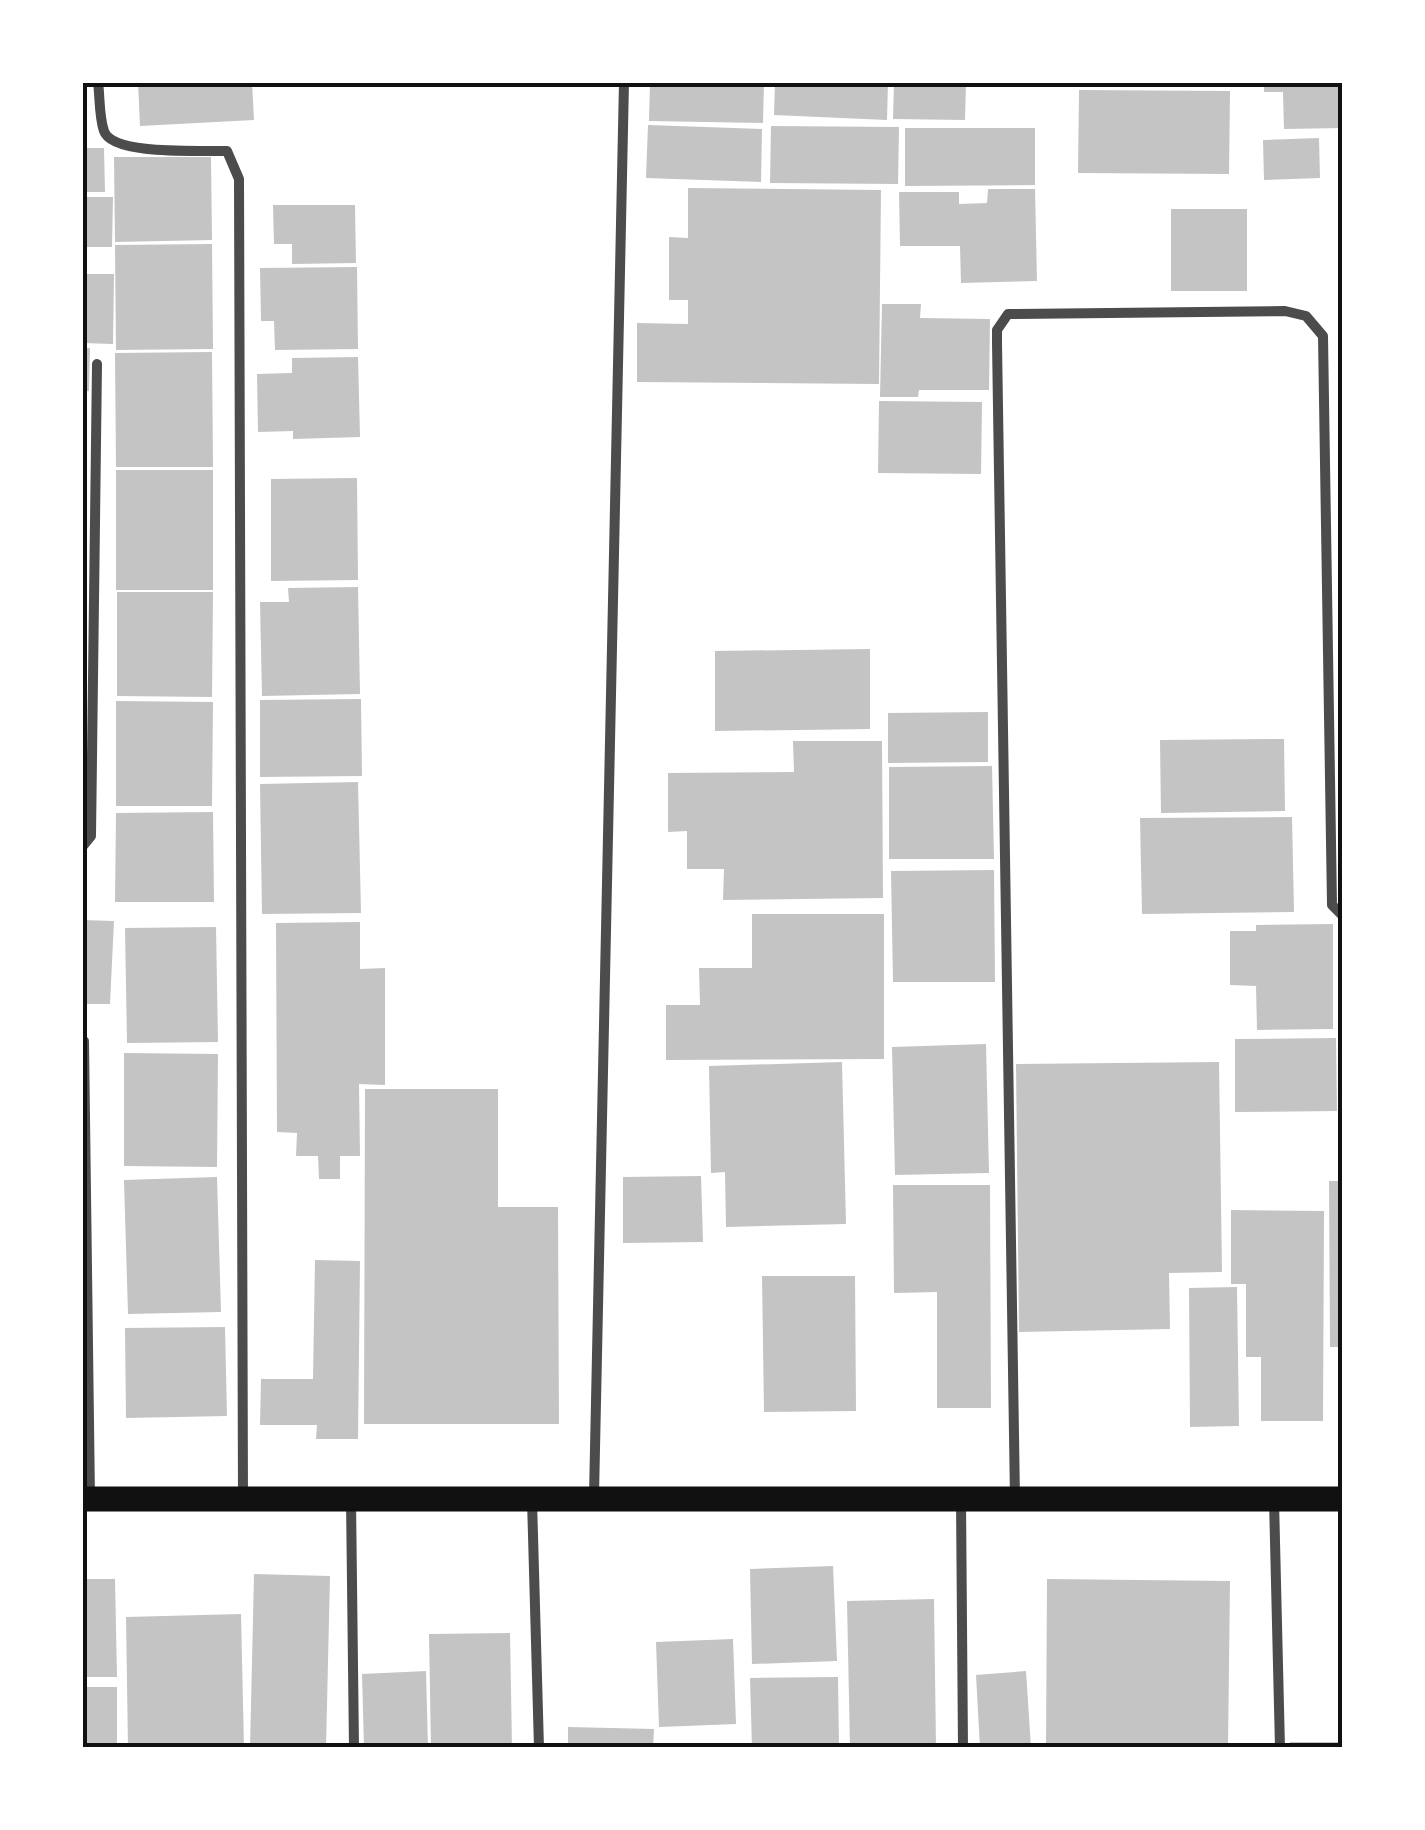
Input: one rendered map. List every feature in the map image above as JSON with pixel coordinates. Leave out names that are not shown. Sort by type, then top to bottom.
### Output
[{"type":"main road","points":[[86,1499],[1342,1499]]},
{"type":"street","points":[[98,82],[104,132],[110,140],[142,148],[227,151],[239,180],[243,1499]]},
{"type":"street","points":[[594,1499],[624,82]]},
{"type":"street","points":[[1015,1499],[997,343],[1002,321],[1016,311],[1285,310],[1306,316],[1323,336],[1332,905],[1342,914]]},
{"type":"street","points":[[82,847],[91,836],[98,364]]},
{"type":"street","points":[[84,1041],[86,1499]]},
{"type":"street","points":[[351,1499],[354,1748]]},
{"type":"street","points":[[532,1499],[539,1748]]},
{"type":"street","points":[[961,1499],[963,1748]]},
{"type":"street","points":[[1274,1499],[1280,1748]]},
{"type":"building","points":[[138,82],[252,82],[254,120],[140,126]]},
{"type":"building","points":[[650,82],[764,82],[763,123],[649,121]]},
{"type":"building","points":[[775,82],[888,82],[887,120],[774,115]]},
{"type":"building","points":[[894,82],[966,82],[965,120],[893,119]]},
{"type":"building","points":[[1264,82],[1342,82],[1342,128],[1284,129],[1283,92],[1264,92]]},
{"type":"building","points":[[1079,90],[1230,91],[1229,174],[1078,173]]},
{"type":"building","points":[[648,125],[762,129],[761,182],[646,178]]},
{"type":"building","points":[[771,126],[899,127],[898,184],[770,183]]},
{"type":"building","points":[[905,128],[1035,128],[1035,185],[905,186]]},
{"type":"building","points":[[1319,138],[1320,178],[1264,180],[1263,140]]},
{"type":"building","points":[[82,148],[104,148],[105,192],[82,192]]},
{"type":"building","points":[[114,157],[211,157],[212,240],[115,242]]},
{"type":"building","points":[[688,188],[881,190],[879,384],[637,382],[637,323],[688,324],[688,300],[669,300],[669,237],[688,238]]},
{"type":"building","points":[[988,189],[1035,189],[1037,281],[961,283],[960,246],[900,246],[899,192],[959,192],[959,204],[987,203]]},
{"type":"building","points":[[82,197],[113,197],[112,247],[82,247]]},
{"type":"building","points":[[273,205],[355,205],[356,263],[292,264],[292,244],[274,244]]},
{"type":"building","points":[[1171,209],[1247,209],[1247,291],[1171,291]]},
{"type":"building","points":[[212,244],[213,349],[116,350],[115,245]]},
{"type":"building","points":[[357,267],[358,349],[275,350],[274,321],[261,321],[260,268]]},
{"type":"building","points":[[82,274],[114,274],[113,344],[82,343]]},
{"type":"building","points":[[882,304],[921,304],[920,318],[990,319],[989,390],[919,390],[918,397],[880,397]]},
{"type":"building","points":[[82,348],[90,348],[89,391],[82,391]]},
{"type":"building","points":[[212,352],[213,467],[116,467],[115,353]]},
{"type":"building","points":[[358,357],[360,437],[293,439],[293,431],[258,432],[257,374],[292,373],[292,358]]},
{"type":"building","points":[[879,401],[982,402],[981,474],[878,473]]},
{"type":"building","points":[[116,470],[213,470],[213,590],[116,590]]},
{"type":"building","points":[[357,478],[358,580],[271,581],[271,479]]},
{"type":"building","points":[[358,587],[360,694],[262,696],[260,602],[289,602],[288,588]]},
{"type":"building","points":[[117,592],[213,592],[212,697],[117,696]]},
{"type":"building","points":[[870,649],[870,729],[715,731],[715,651]]},
{"type":"building","points":[[361,699],[362,776],[260,777],[260,700]]},
{"type":"building","points":[[116,701],[213,702],[212,806],[116,806]]},
{"type":"building","points":[[988,712],[988,762],[888,763],[888,713]]},
{"type":"building","points":[[1284,739],[1285,811],[1161,813],[1160,740]]},
{"type":"building","points":[[793,741],[882,741],[883,898],[723,900],[724,869],[687,869],[687,831],[668,832],[668,773],[794,772]]},
{"type":"building","points":[[992,766],[994,859],[889,859],[889,767]]},
{"type":"building","points":[[358,782],[361,913],[262,914],[260,784]]},
{"type":"building","points":[[213,812],[214,902],[115,902],[116,813]]},
{"type":"building","points":[[1292,817],[1294,912],[1142,914],[1140,818]]},
{"type":"building","points":[[994,870],[995,982],[893,982],[891,871]]},
{"type":"building","points":[[752,914],[884,914],[884,1059],[666,1060],[666,1005],[700,1005],[699,968],[752,968]]},
{"type":"building","points":[[82,920],[114,921],[110,1004],[82,1004]]},
{"type":"building","points":[[360,922],[360,969],[385,968],[385,1085],[359,1084],[360,1156],[340,1156],[340,1179],[319,1179],[318,1156],[296,1156],[297,1133],[277,1132],[276,923]]},
{"type":"building","points":[[1333,924],[1333,1029],[1257,1030],[1256,986],[1230,985],[1230,931],[1256,931],[1256,925]]},
{"type":"building","points":[[216,927],[218,1042],[127,1043],[125,928]]},
{"type":"building","points":[[1336,1038],[1337,1111],[1235,1112],[1235,1039]]},
{"type":"building","points":[[986,1044],[989,1173],[895,1175],[892,1047]]},
{"type":"building","points":[[124,1053],[218,1054],[217,1167],[124,1166]]},
{"type":"building","points":[[842,1062],[846,1224],[726,1227],[725,1172],[711,1173],[709,1066]]},
{"type":"building","points":[[1219,1062],[1222,1272],[1169,1273],[1170,1329],[1019,1332],[1016,1064]]},
{"type":"building","points":[[365,1089],[498,1089],[498,1207],[558,1207],[559,1424],[364,1424]]},
{"type":"building","points":[[701,1176],[703,1242],[623,1243],[623,1177]]},
{"type":"building","points":[[217,1177],[221,1312],[128,1314],[124,1180]]},
{"type":"building","points":[[1329,1181],[1342,1181],[1342,1347],[1330,1347]]},
{"type":"building","points":[[893,1185],[990,1185],[991,1408],[937,1408],[937,1292],[894,1293]]},
{"type":"building","points":[[1231,1210],[1324,1211],[1323,1421],[1261,1421],[1261,1357],[1246,1357],[1246,1284],[1231,1284]]},
{"type":"building","points":[[315,1260],[360,1261],[358,1439],[316,1439],[317,1425],[260,1425],[261,1379],[313,1379]]},
{"type":"building","points":[[762,1276],[855,1276],[856,1411],[764,1412]]},
{"type":"building","points":[[1237,1287],[1239,1426],[1190,1427],[1189,1288]]},
{"type":"building","points":[[225,1327],[227,1416],[126,1418],[125,1328]]},
{"type":"building","points":[[833,1566],[837,1661],[752,1664],[750,1569]]},
{"type":"building","points":[[254,1574],[330,1576],[326,1748],[250,1748]]},
{"type":"building","points":[[82,1579],[115,1579],[117,1677],[82,1677]]},
{"type":"building","points":[[1047,1579],[1230,1581],[1228,1748],[1046,1748]]},
{"type":"building","points":[[934,1599],[936,1748],[850,1748],[847,1601]]},
{"type":"building","points":[[241,1614],[244,1748],[128,1748],[126,1617]]},
{"type":"building","points":[[510,1633],[512,1748],[431,1748],[429,1634]]},
{"type":"building","points":[[733,1639],[736,1724],[659,1727],[656,1642]]},
{"type":"building","points":[[426,1671],[428,1748],[364,1748],[362,1674]]},
{"type":"building","points":[[1026,1671],[1031,1748],[980,1748],[976,1675]]},
{"type":"building","points":[[838,1677],[839,1748],[752,1748],[750,1678]]},
{"type":"building","points":[[82,1687],[117,1687],[117,1748],[82,1748]]},
{"type":"building","points":[[568,1727],[654,1729],[653,1748],[568,1748]]},
{"type":"building","points":[[1290,1742],[1342,1742],[1342,1748],[1290,1748]]}]
